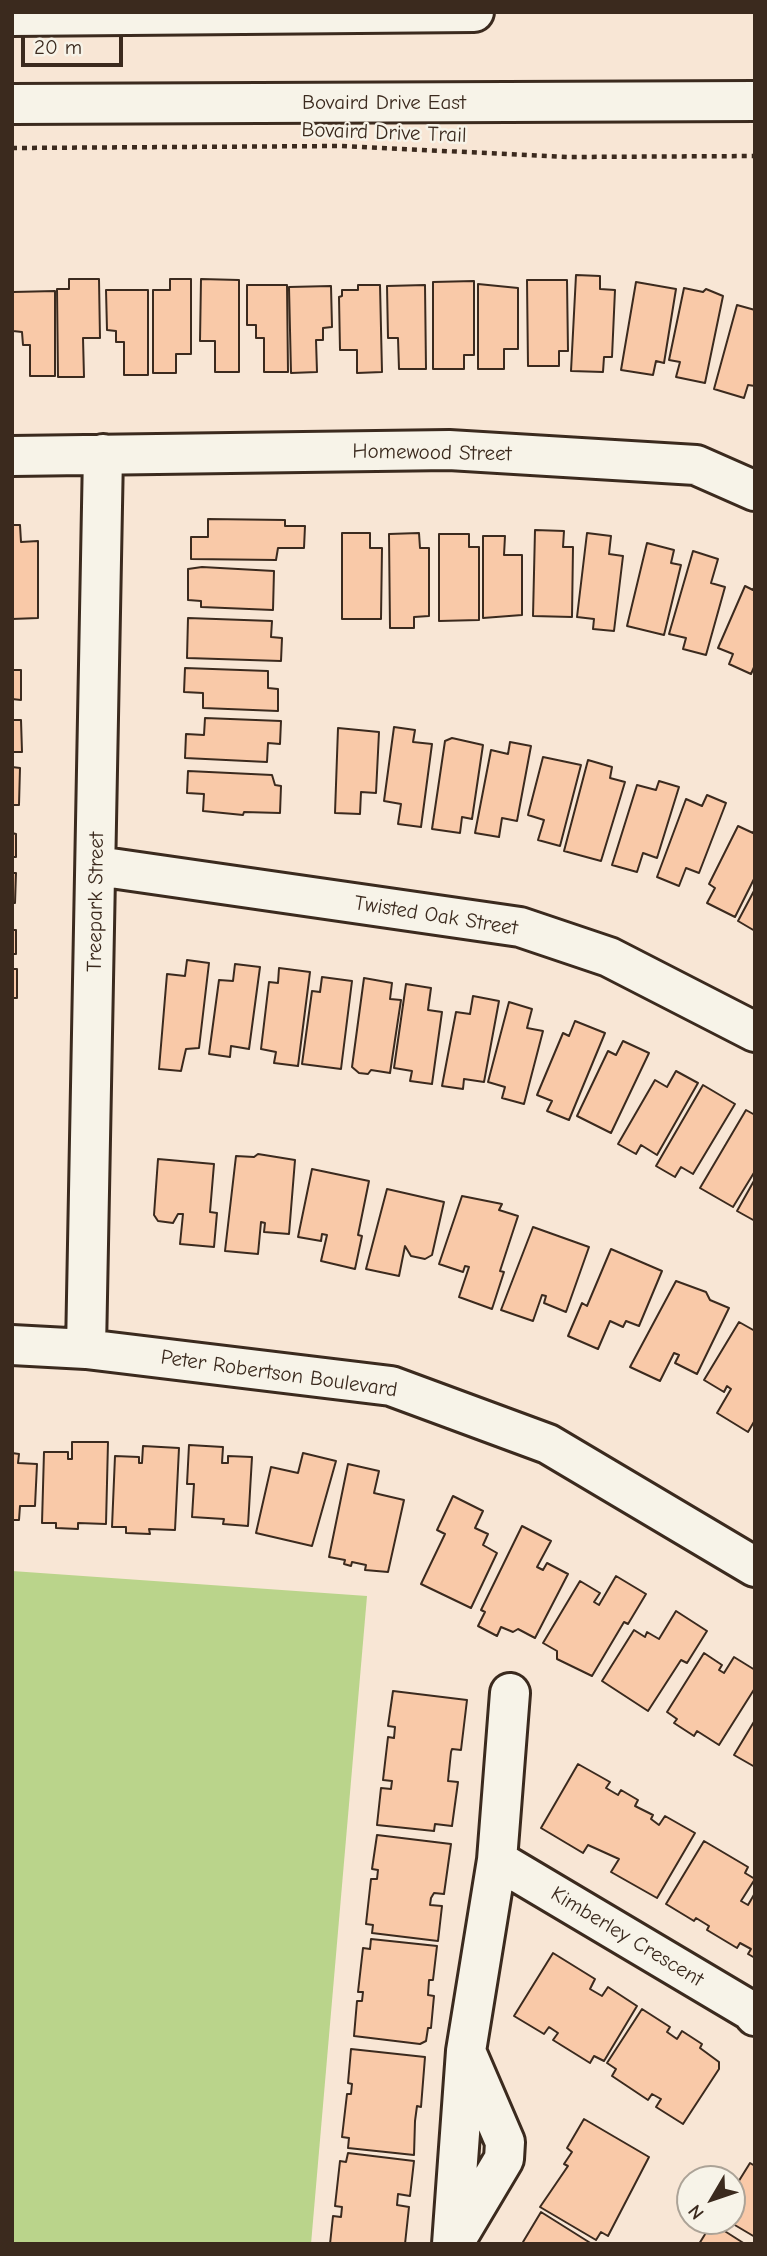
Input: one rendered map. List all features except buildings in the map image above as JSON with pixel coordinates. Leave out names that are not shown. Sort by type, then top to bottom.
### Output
[{"type":"street","points":[[12,16],[474,12]]},
{"type":"street","name":"Bovaird Drive East","points":[[12,104],[755,101]]},
{"type":"street","name":"Homewood Street","points":[[12,456],[449,450],[696,465],[755,491]]},
{"type":"street","name":"Treepark Street","points":[[86,1349],[103,454]]},
{"type":"street","name":"Twisted Oak Street","points":[[97,866],[520,928],[609,957],[755,1032]]},
{"type":"street","name":"Peter Robertson Boulevard","points":[[12,1345],[86,1349],[391,1386],[548,1444],[755,1567]]},
{"type":"street","points":[[454,2244],[466,2051],[497,1860],[510,1693]]},
{"type":"street","name":"Kimberley Crescent","points":[[497,1860],[751,2011],[755,2017]]},
{"type":"path","name":"Bovaird Drive Trail","points":[[12,148],[340,146],[569,157],[755,156]]},
{"type":"green space","points":[[12,1571],[367,1596],[311,2244],[12,2244]]}]
